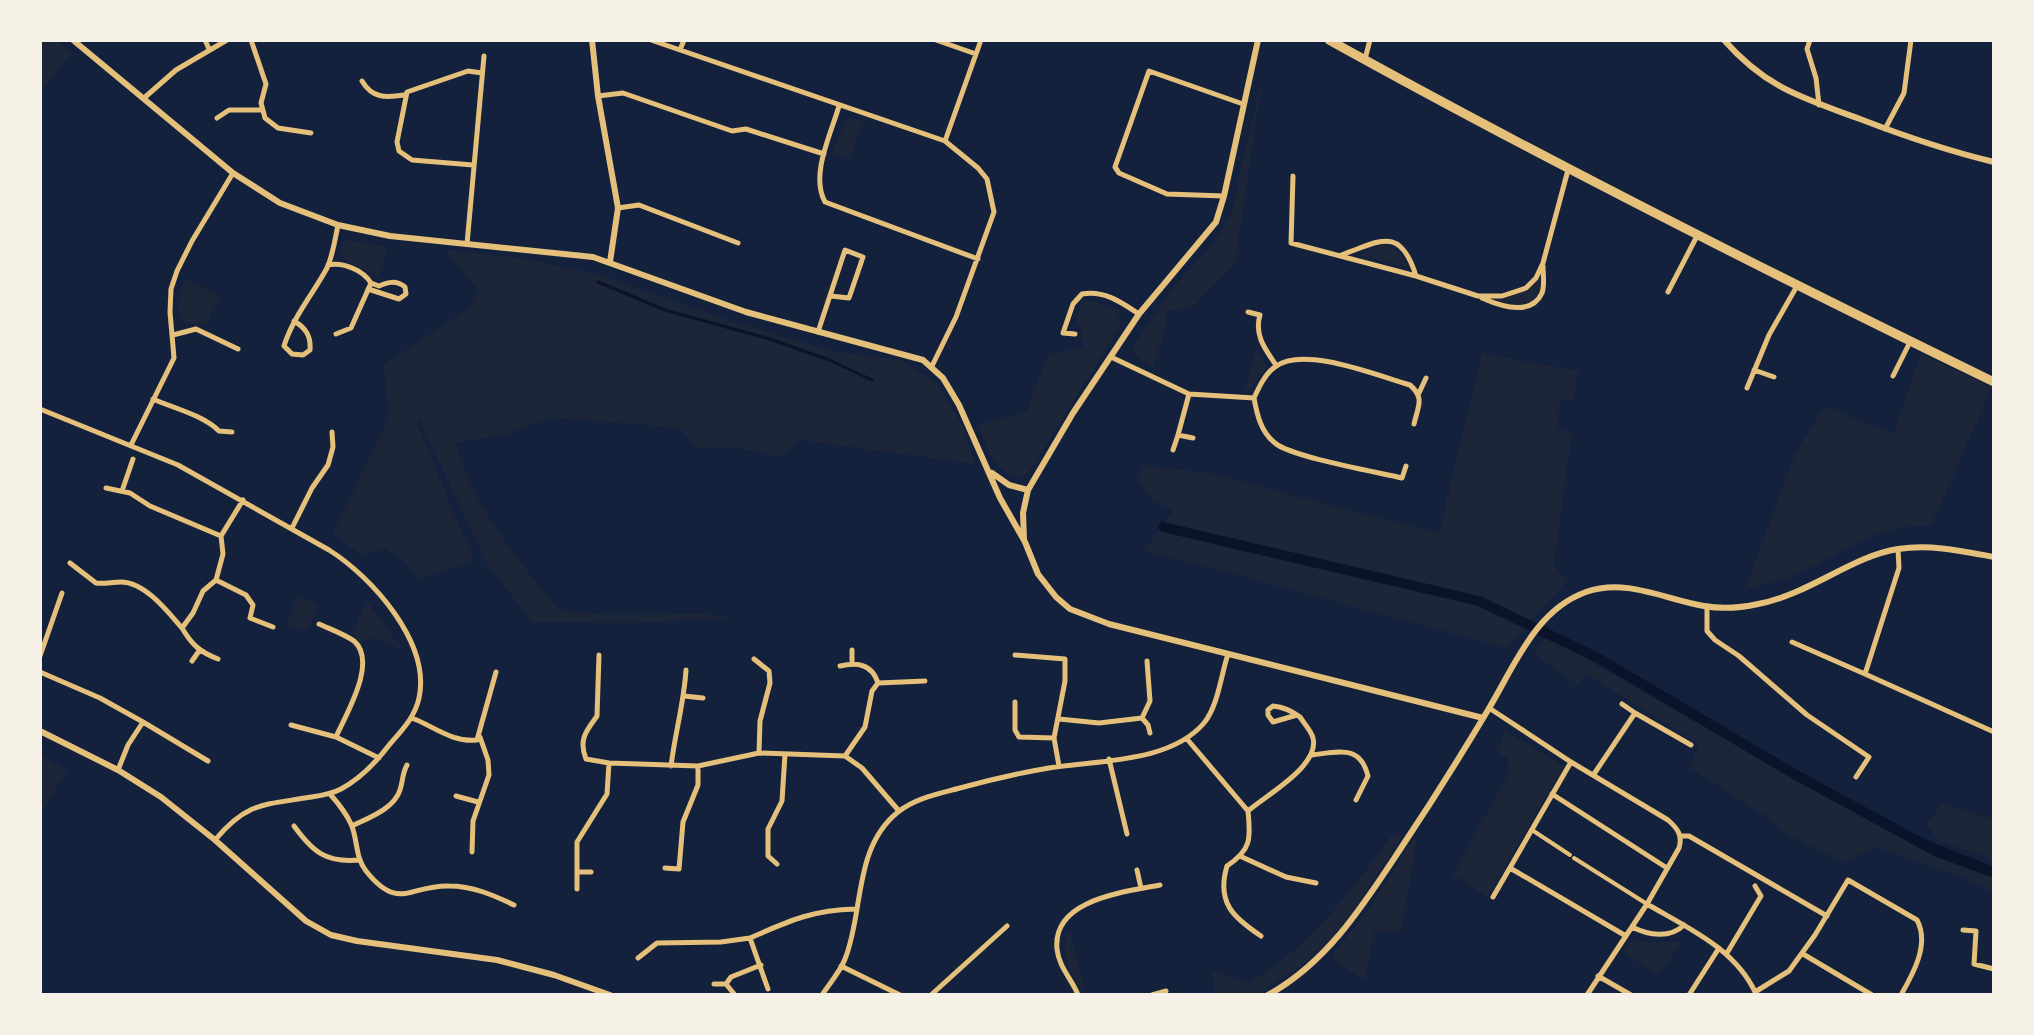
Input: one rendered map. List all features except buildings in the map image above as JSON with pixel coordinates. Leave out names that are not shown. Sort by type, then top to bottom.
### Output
[{"type":"highway","points":[[1329,40],[1568,170],[1994,382]]},
{"type":"street","points":[[73,40],[233,173],[280,203],[338,225],[390,236],[567,253],[610,262],[746,312],[923,360],[943,378],[959,405],[1038,574],[1070,609],[1109,624],[1483,718]]},
{"type":"street","points":[[205,40],[209,49]]},
{"type":"street","points":[[144,98],[176,70],[227,40]]},
{"type":"street","points":[[251,40],[266,84],[262,110],[265,118],[278,128],[311,133]]},
{"type":"street","points":[[592,40],[598,96],[618,208],[610,262]]},
{"type":"street","points":[[651,40],[945,141],[978,168],[987,179],[994,212],[956,317],[932,366]]},
{"type":"street","points":[[680,50],[684,40]]},
{"type":"street","points":[[936,40],[976,54]]},
{"type":"street","points":[[945,141],[981,40]]},
{"type":"street","points":[[1025,542],[1023,513],[1028,490],[1073,413],[1139,314],[1216,222],[1258,40]]},
{"type":"street","points":[[1364,60],[1370,40]]},
{"type":"street","points":[[1724,40],[1735,53],[1779,87],[1819,106],[1963,155],[1994,162]]},
{"type":"street","points":[[1810,40],[1807,49],[1816,78],[1819,106]]},
{"type":"street","points":[[1885,129],[1904,93],[1911,40]]},
{"type":"street","points":[[467,244],[484,56]]},
{"type":"street","points":[[362,81],[368,91],[386,98],[405,95],[415,88],[468,71],[482,73]]},
{"type":"street","points":[[1224,196],[1167,194],[1116,170],[1149,71],[1243,104]]},
{"type":"street","points":[[598,96],[623,93],[732,131],[746,129],[824,154]]},
{"type":"street","points":[[405,95],[397,142],[402,155],[412,160],[473,165]]},
{"type":"street","points":[[839,106],[824,154],[819,192],[825,202],[978,259]]},
{"type":"street","points":[[217,118],[229,110],[262,110]]},
{"type":"street","points":[[1478,296],[1502,296],[1526,288],[1536,278],[1543,263],[1568,170]]},
{"type":"street","points":[[131,445],[174,358],[170,322],[171,289],[177,271],[233,173]]},
{"type":"street","points":[[1293,176],[1291,243],[1416,276],[1510,309],[1538,300],[1544,290],[1543,263]]},
{"type":"street","points":[[618,208],[639,205],[738,243]]},
{"type":"street","points":[[294,321],[303,327],[311,341],[310,350],[303,355],[292,354],[284,346],[294,321],[328,265],[338,225]]},
{"type":"street","points":[[1668,292],[1697,235]]},
{"type":"street","points":[[1340,256],[1380,240],[1398,244],[1410,258],[1416,276]]},
{"type":"street","points":[[818,332],[845,250],[863,257],[849,298],[831,296]]},
{"type":"street","points":[[328,265],[339,263],[366,275],[370,286],[351,328],[336,334]]},
{"type":"street","points":[[389,281],[402,284],[406,294],[399,299],[370,286],[389,281]]},
{"type":"street","points":[[1747,388],[1769,335],[1797,286]]},
{"type":"street","points":[[1075,334],[1063,333],[1073,304],[1082,294],[1096,292],[1122,302],[1139,314]]},
{"type":"street","points":[[1248,312],[1260,315],[1257,324],[1261,343],[1276,365]]},
{"type":"street","points":[[173,335],[196,329],[238,349]]},
{"type":"street","points":[[1893,376],[1910,342]]},
{"type":"street","points":[[1111,357],[1189,394],[1254,398]]},
{"type":"street","points":[[1406,466],[1402,478],[1295,453],[1276,445],[1263,430],[1254,398],[1276,365],[1292,360],[1314,359],[1410,385],[1419,393]]},
{"type":"street","points":[[1754,370],[1774,377]]},
{"type":"street","points":[[1414,424],[1419,393],[1426,378]]},
{"type":"street","points":[[1173,450],[1189,394]]},
{"type":"street","points":[[153,399],[204,421],[219,431],[232,432]]},
{"type":"street","points":[[40,409],[190,471],[347,561],[406,631],[414,646],[420,679],[419,697],[412,718],[379,758],[349,784],[330,794],[262,805],[246,811],[232,820],[215,840]]},
{"type":"street","points":[[292,528],[312,488],[328,465],[333,447],[332,432]]},
{"type":"street","points":[[1178,435],[1193,438]]},
{"type":"street","points":[[122,491],[133,459]]},
{"type":"street","points":[[990,472],[1003,481],[1028,490]]},
{"type":"street","points":[[1000,498],[1003,481]]},
{"type":"street","points":[[106,488],[122,491],[221,536]]},
{"type":"street","points":[[182,628],[203,591],[216,580],[223,554],[221,536],[243,500]]},
{"type":"street","points":[[1007,511],[1023,513]]},
{"type":"street","points":[[1268,995],[1320,956],[1348,927],[1440,788],[1534,634],[1555,607],[1579,594],[1618,585],[1707,606],[1738,607],[1770,602],[1816,585],[1872,557],[1898,549],[1942,547],[1994,557]]},
{"type":"street","points":[[1865,674],[1899,568],[1898,549]]},
{"type":"street","points":[[70,563],[96,583],[123,582],[150,596],[182,628],[191,644],[218,659]]},
{"type":"street","points":[[216,580],[246,595],[253,605],[250,618],[273,627]]},
{"type":"street","points":[[40,656],[62,593]]},
{"type":"street","points":[[1707,606],[1707,631],[1715,640],[1739,656],[1807,715],[1869,757],[1856,777]]},
{"type":"street","points":[[319,624],[355,642],[361,652],[363,666],[356,693],[336,737]]},
{"type":"street","points":[[1792,642],[1994,732]]},
{"type":"street","points":[[852,650],[852,663]]},
{"type":"street","points":[[192,661],[199,651]]},
{"type":"street","points":[[822,995],[846,957],[855,909],[877,836],[899,811],[925,797],[1014,774],[1159,751],[1187,739],[1206,721],[1228,654]]},
{"type":"street","points":[[599,655],[597,716],[586,727],[583,753],[586,759],[609,763],[698,766],[759,753],[845,756],[862,768],[899,811]]},
{"type":"street","points":[[1015,655],[1065,659],[1065,681],[1054,738],[1059,766]]},
{"type":"street","points":[[754,659],[769,671],[770,683],[760,721],[759,753]]},
{"type":"street","points":[[1142,718],[1150,701],[1147,661]]},
{"type":"street","points":[[840,666],[852,663],[870,669],[878,683]]},
{"type":"street","points":[[671,766],[686,670]]},
{"type":"street","points":[[40,672],[100,698],[208,761]]},
{"type":"street","points":[[472,852],[473,821],[489,775],[480,736],[486,701],[496,672]]},
{"type":"street","points":[[878,683],[925,681]]},
{"type":"street","points":[[845,756],[865,727],[872,691],[878,683]]},
{"type":"street","points":[[684,696],[703,698]]},
{"type":"street","points":[[1015,702],[1015,730],[1019,737],[1054,738]]},
{"type":"street","points":[[1622,704],[1691,745]]},
{"type":"street","points":[[1248,811],[1303,768],[1312,755],[1313,738],[1297,715],[1282,706],[1273,706],[1268,710],[1273,722],[1297,715]]},
{"type":"street","points":[[1489,708],[1668,820],[1680,836],[1679,848],[1647,904],[1587,995]]},
{"type":"street","points":[[1594,774],[1635,713]]},
{"type":"street","points":[[412,718],[436,731],[469,741],[477,740],[480,736]]},
{"type":"street","points":[[1059,719],[1099,723],[1142,718]]},
{"type":"street","points":[[1142,718],[1150,733]]},
{"type":"street","points":[[118,770],[128,745],[143,722]]},
{"type":"street","points":[[291,725],[336,737],[379,758]]},
{"type":"street","points":[[40,731],[118,770],[161,797],[215,840],[306,921],[331,935],[497,960],[554,975],[610,995]]},
{"type":"street","points":[[1187,739],[1248,811],[1251,837],[1242,857],[1227,866],[1224,895],[1235,918],[1261,936]]},
{"type":"street","points":[[777,864],[768,856],[768,829],[782,801],[785,754]]},
{"type":"street","points":[[1312,755],[1354,754],[1365,762],[1368,776],[1356,800]]},
{"type":"street","points":[[1109,759],[1127,834]]},
{"type":"street","points":[[1493,897],[1571,762]]},
{"type":"street","points":[[577,889],[577,842],[607,794],[609,763]]},
{"type":"street","points":[[352,826],[392,802],[400,792],[407,765]]},
{"type":"street","points":[[665,868],[679,869],[683,822],[698,785],[698,766]]},
{"type":"street","points":[[330,794],[352,826],[359,860],[366,871],[390,892],[405,895],[431,886],[451,886],[486,892],[514,905]]},
{"type":"street","points":[[1552,794],[1667,868]]},
{"type":"street","points":[[456,796],[478,802]]},
{"type":"street","points":[[294,826],[321,855],[332,860],[359,860]]},
{"type":"street","points":[[1532,830],[1727,953],[1747,975],[1756,994],[1780,979],[1803,954],[1848,880],[1917,920],[1921,927],[1920,951],[1901,995]]},
{"type":"street","points":[[1680,836],[1689,836],[1827,916]]},
{"type":"street","points":[[1242,857],[1286,877],[1316,883]]},
{"type":"street","points":[[1510,868],[1626,936]]},
{"type":"street","points":[[1137,870],[1141,888]]},
{"type":"street","points":[[577,872],[591,872]]},
{"type":"street","points":[[1078,995],[1061,966],[1057,949],[1059,928],[1084,905],[1107,896],[1160,885]]},
{"type":"street","points":[[1727,953],[1761,896],[1755,886]]},
{"type":"street","points":[[638,958],[657,943],[721,942],[750,938],[802,916],[825,910],[855,909]]},
{"type":"street","points":[[1632,927],[1646,934],[1661,934],[1680,930],[1684,925]]},
{"type":"street","points":[[931,995],[1007,926]]},
{"type":"street","points":[[1963,930],[1976,931],[1974,964],[1994,969]]},
{"type":"street","points":[[750,938],[768,989]]},
{"type":"street","points":[[1689,995],[1719,948]]},
{"type":"street","points":[[1803,954],[1872,995]]},
{"type":"street","points":[[726,984],[731,977],[761,965]]},
{"type":"street","points":[[841,966],[900,995]]},
{"type":"street","points":[[1598,976],[1631,995]]},
{"type":"street","points":[[714,984],[726,984]]},
{"type":"street","points":[[726,984],[735,995]]},
{"type":"street","points":[[1152,995],[1166,991]]},
{"type":"shaded area","points":[[40,40],[55,40],[72,53],[40,93]]},
{"type":"shaded area","points":[[1263,73],[1235,264],[1194,306],[1168,311],[1153,368],[1133,353],[1133,346],[1176,284],[1212,246],[1232,211]]},
{"type":"shaded area","points":[[847,117],[863,122],[850,159],[832,153]]},
{"type":"shaded area","points":[[348,240],[388,247],[378,276],[348,263],[340,252],[342,242]]},
{"type":"shaded area","points":[[1381,243],[1398,251],[1408,268],[1360,255]]},
{"type":"shaded area","points":[[445,250],[521,258],[604,276],[733,322],[838,352],[900,360],[936,382],[964,429],[975,464],[801,440],[780,457],[739,448],[695,448],[680,428],[549,417],[511,433],[456,443],[485,511],[512,552],[558,610],[607,615],[705,614],[736,618],[632,623],[532,622],[487,564],[419,419],[417,423],[474,561],[417,579],[407,563],[384,548],[362,556],[333,533],[389,416],[383,365],[469,308],[478,290]]},
{"type":"shaded area","points":[[1543,263],[1544,290],[1538,300],[1510,309],[1478,296],[1501,296],[1516,292]]},
{"type":"shaded area","points":[[185,279],[220,295],[206,324],[182,323],[179,306]]},
{"type":"shaded area","points":[[1091,301],[1118,310],[1121,325],[1032,468],[1022,478],[1012,476],[993,459],[977,425],[1026,412],[1048,354],[1083,348],[1081,327],[1076,320],[1082,302]]},
{"type":"shaded area","points":[[1256,347],[1267,367],[1250,390],[1244,391]]},
{"type":"shaded area","points":[[1482,353],[1578,371],[1574,401],[1561,399],[1557,429],[1572,432],[1554,565],[1567,581],[1507,648],[1144,550],[1174,510],[1152,500],[1138,478],[1144,466],[1207,473],[1439,533]]},
{"type":"shaded area","points":[[1921,354],[1992,387],[1931,526],[1913,526],[1879,534],[1792,576],[1745,589],[1795,454],[1824,406],[1893,434]]},
{"type":"shaded area","points":[[298,596],[319,605],[307,632],[287,623]]},
{"type":"shaded area","points":[[367,601],[402,649],[368,636],[362,643],[352,635]]},
{"type":"shaded area","points":[[1547,636],[1934,856],[1994,878],[1994,892],[1877,847],[1843,863],[1786,834],[1768,818],[1690,768],[1699,744],[1586,674],[1578,685],[1534,654]]},
{"type":"shaded area","points":[[1504,730],[1564,766],[1488,897],[1453,875],[1508,774],[1508,758],[1498,753]]},
{"type":"shaded area","points":[[40,755],[67,770],[40,815]]},
{"type":"shaded area","points":[[1943,803],[1994,820],[1994,860],[1939,841],[1926,824]]},
{"type":"shaded area","points":[[1393,833],[1402,837],[1331,939],[1300,967],[1256,995],[1216,995],[1211,970],[1249,983],[1271,968],[1329,916]]},
{"type":"shaded area","points":[[1922,838],[1994,867],[1994,878],[1934,856],[1919,847]]},
{"type":"shaded area","points":[[1413,839],[1417,841],[1401,930],[1397,933],[1375,931],[1364,980],[1335,961],[1332,955],[1365,915]]},
{"type":"shaded area","points":[[1070,930],[1085,995],[1065,956]]},
{"type":"shaded area","points":[[1634,938],[1652,943],[1682,942],[1659,975],[1623,953]]},
{"type":"waterway","points":[[598,282],[665,310],[770,339],[829,360],[872,380]]},
{"type":"waterway","points":[[1163,527],[1479,601],[1598,658],[1796,775],[1930,848]]}]
